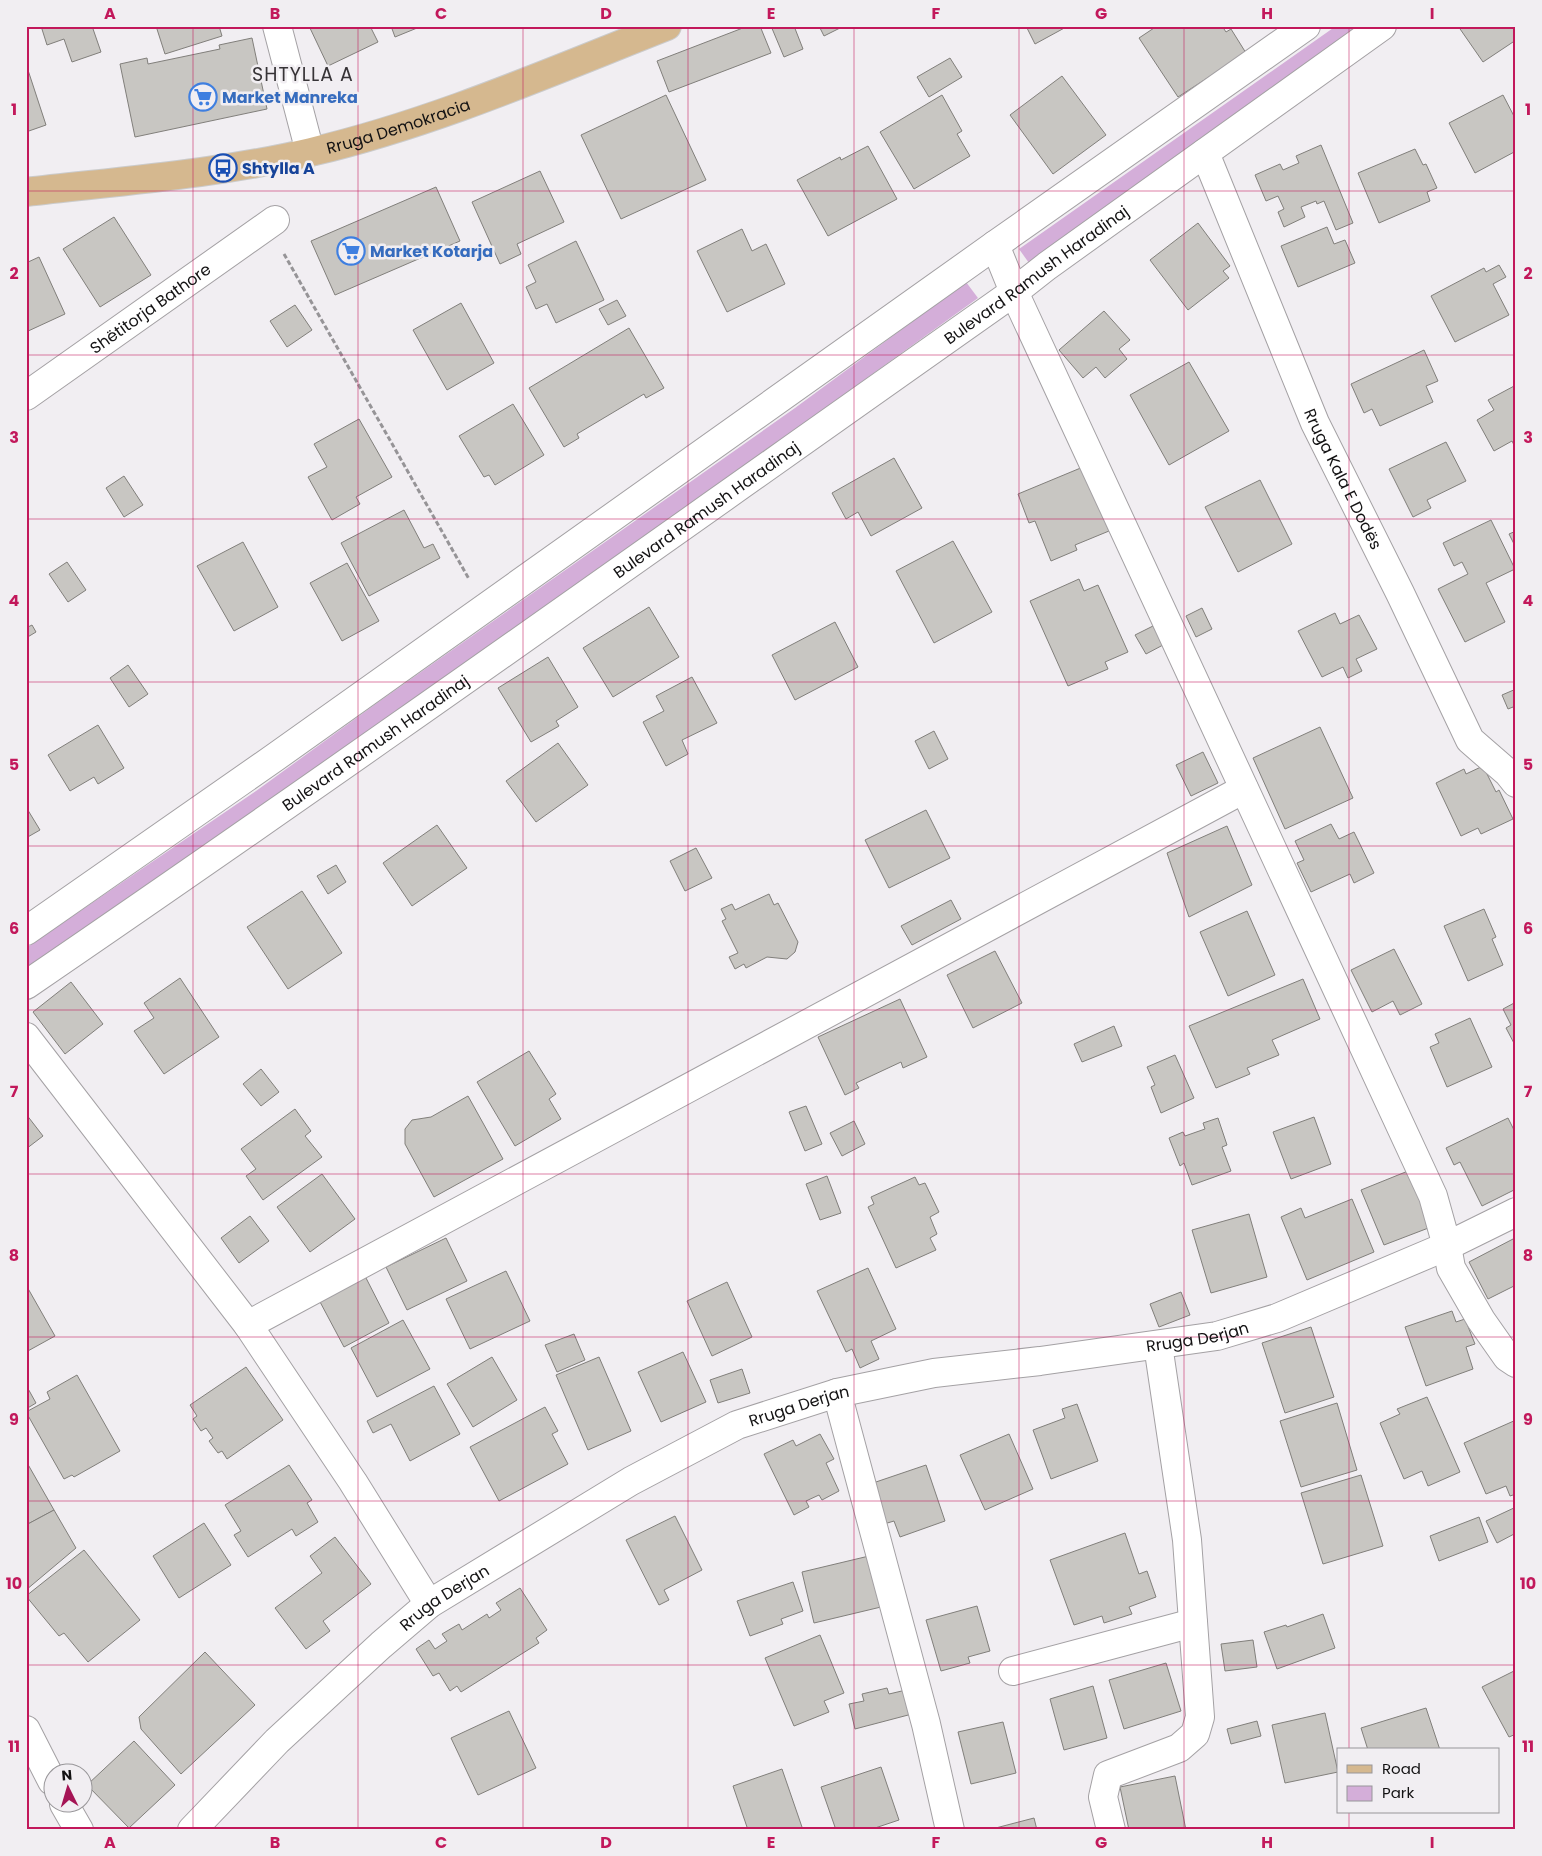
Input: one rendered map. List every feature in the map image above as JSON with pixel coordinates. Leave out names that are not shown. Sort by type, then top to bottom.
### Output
[{"type":"main road","name":"Rruga Demokracia","points":[[26,192],[223,168],[310,152],[374,135],[447,112],[668,26]]},
{"type":"street","points":[[277,26],[310,152]]},
{"type":"street","points":[[26,931],[274,758],[1306,26]]},
{"type":"street","name":"Bulevard Ramush Haradinaj","points":[[26,985],[422,712],[1014,292],[1047,266],[1382,26]]},
{"type":"street","name":"Rruga Kala E Dodës","points":[[1205,153],[1315,423],[1400,593],[1470,740],[1508,774],[1516,784]]},
{"type":"street","name":"Shëtitorja Bathore","points":[[26,396],[275,220]]},
{"type":"street","points":[[995,245],[1014,292],[1433,1196],[1451,1268],[1481,1320],[1507,1357],[1516,1363]]},
{"type":"street","points":[[248,1325],[1244,789]]},
{"type":"street","points":[[26,1037],[248,1325],[353,1482],[429,1604]]},
{"type":"street","name":"Rruga Derjan","points":[[192,1830],[277,1741],[381,1645],[429,1604],[632,1481],[737,1425],[837,1393],[934,1373],[1216,1336],[1277,1318],[1447,1246],[1516,1212]]},
{"type":"street","points":[[1111,1830],[1103,1797],[1108,1775],[1179,1748],[1196,1734],[1200,1717],[1187,1540],[1158,1345]]},
{"type":"street","points":[[837,1393],[926,1724],[950,1830]]},
{"type":"street","points":[[1013,1671],[1193,1623]]},
{"type":"street","points":[[26,1730],[43,1764]]},
{"type":"street","points":[[69,1814],[78,1830]]},
{"type":"path","points":[[275,220],[285,257],[486,607]]},
{"type":"green space","points":[[1336,26],[1365,26],[1106,206],[1029,263],[1019,249]]},
{"type":"green space","points":[[966,282],[978,298],[742,468],[26,973],[26,948],[256,791],[377,703],[795,408]]},
{"type":"building","points":[[41,26],[92,26],[101,52],[72,62],[64,39],[47,45]]},
{"type":"building","points":[[156,26],[219,26],[222,36],[165,54]]},
{"type":"building","points":[[309,26],[370,26],[378,42],[328,66]]},
{"type":"building","points":[[391,26],[422,26],[395,37]]},
{"type":"building","points":[[748,26],[760,26],[771,53],[669,92],[657,61]]},
{"type":"building","points":[[771,26],[794,26],[803,49],[784,57]]},
{"type":"building","points":[[819,26],[844,26],[824,36]]},
{"type":"building","points":[[1026,26],[1068,26],[1035,44]]},
{"type":"building","points":[[1157,26],[1222,26],[1226,32],[1231,29],[1246,53],[1178,97],[1139,38]]},
{"type":"building","points":[[1458,26],[1516,26],[1516,40],[1483,62]]},
{"type":"building","points":[[252,38],[267,109],[135,137],[120,64],[147,58],[148,64],[220,49],[219,45]]},
{"type":"building","points":[[950,58],[962,77],[929,97],[917,77]]},
{"type":"building","points":[[26,64],[46,125],[26,132]]},
{"type":"building","points":[[1062,76],[1106,135],[1053,174],[1010,115]]},
{"type":"building","points":[[666,95],[706,180],[621,219],[581,135]]},
{"type":"building","points":[[942,95],[962,131],[957,134],[970,156],[914,189],[880,132]]},
{"type":"building","points":[[1503,95],[1516,120],[1516,151],[1475,173],[1449,123]]},
{"type":"building","points":[[1321,145],[1353,223],[1336,230],[1324,201],[1317,204],[1316,201],[1301,207],[1305,217],[1284,227],[1278,212],[1284,209],[1278,196],[1266,201],[1255,175],[1280,164],[1283,170],[1299,163],[1296,156]]},
{"type":"building","points":[[868,146],[897,199],[828,236],[797,180],[840,157],[841,160]]},
{"type":"building","points":[[1415,149],[1423,165],[1426,164],[1437,188],[1427,192],[1430,201],[1379,223],[1358,173]]},
{"type":"building","points":[[540,171],[564,222],[517,244],[521,254],[500,264],[472,202]]},
{"type":"building","points":[[436,187],[460,241],[335,295],[311,241]]},
{"type":"building","points":[[114,217],[151,275],[100,307],[63,249]]},
{"type":"building","points":[[1198,223],[1230,266],[1223,271],[1229,278],[1188,310],[1150,260]]},
{"type":"building","points":[[1327,227],[1334,244],[1345,240],[1355,263],[1298,287],[1281,246]]},
{"type":"building","points":[[742,229],[752,251],[766,244],[785,284],[727,312],[697,251]]},
{"type":"building","points":[[576,241],[604,300],[556,323],[547,304],[536,309],[526,287],[536,282],[528,265]]},
{"type":"building","points":[[39,257],[65,314],[26,332],[26,263]]},
{"type":"building","points":[[1499,265],[1506,277],[1493,284],[1509,315],[1455,342],[1431,296],[1484,268],[1486,272]]},
{"type":"building","points":[[617,300],[626,316],[608,325],[599,309]]},
{"type":"building","points":[[461,303],[494,363],[447,390],[413,330]]},
{"type":"building","points":[[295,305],[312,330],[287,347],[270,321]]},
{"type":"building","points":[[1104,311],[1130,340],[1119,349],[1127,359],[1105,378],[1096,367],[1083,378],[1059,350]]},
{"type":"building","points":[[629,328],[664,388],[646,398],[644,394],[577,434],[579,438],[564,447],[529,388]]},
{"type":"building","points":[[1424,350],[1438,381],[1426,386],[1433,402],[1380,426],[1372,409],[1364,413],[1351,384]]},
{"type":"building","points":[[1189,362],[1229,431],[1169,465],[1130,395]]},
{"type":"building","points":[[1516,385],[1516,449],[1512,441],[1494,451],[1477,420],[1494,410],[1488,400]]},
{"type":"building","points":[[513,404],[544,455],[495,485],[489,475],[484,477],[459,436]]},
{"type":"building","points":[[359,419],[392,477],[356,497],[360,504],[332,520],[308,477],[327,467],[314,444]]},
{"type":"building","points":[[1446,442],[1466,481],[1427,500],[1431,508],[1413,517],[1389,469]]},
{"type":"building","points":[[894,458],[922,508],[871,536],[858,512],[846,519],[832,493]]},
{"type":"building","points":[[1083,467],[1109,531],[1075,545],[1077,550],[1051,561],[1035,521],[1029,523],[1018,494]]},
{"type":"building","points":[[124,476],[143,505],[124,517],[106,488]]},
{"type":"building","points":[[1260,480],[1292,544],[1238,572],[1205,507]]},
{"type":"building","points":[[404,510],[424,548],[433,544],[440,558],[369,596],[341,543]]},
{"type":"building","points":[[1491,520],[1515,569],[1486,583],[1505,622],[1465,642],[1438,589],[1468,574],[1462,562],[1454,566],[1443,543]]},
{"type":"building","points":[[1516,531],[1516,548],[1509,534]]},
{"type":"building","points":[[953,541],[992,612],[934,643],[896,571]]},
{"type":"building","points":[[243,542],[278,607],[234,631],[197,566]]},
{"type":"building","points":[[67,562],[86,590],[68,602],[49,574]]},
{"type":"building","points":[[347,563],[379,621],[342,641],[310,583]]},
{"type":"building","points":[[1079,579],[1084,591],[1098,585],[1128,652],[1105,662],[1108,669],[1068,686],[1030,601]]},
{"type":"building","points":[[649,607],[679,657],[613,697],[583,648]]},
{"type":"building","points":[[1202,608],[1212,629],[1196,637],[1186,616]]},
{"type":"building","points":[[1335,613],[1340,624],[1359,615],[1377,649],[1356,659],[1362,671],[1348,678],[1343,667],[1322,677],[1298,631]]},
{"type":"building","points":[[835,622],[858,667],[795,700],[772,655]]},
{"type":"building","points":[[32,625],[36,632],[26,638],[26,628]]},
{"type":"building","points":[[1153,626],[1163,645],[1146,654],[1135,635]]},
{"type":"building","points":[[548,657],[578,707],[556,721],[559,726],[531,742],[498,688]]},
{"type":"building","points":[[128,665],[148,694],[129,707],[110,678]]},
{"type":"building","points":[[692,677],[717,723],[682,740],[688,754],[666,766],[643,722],[664,711],[656,696]]},
{"type":"building","points":[[1516,689],[1516,712],[1513,707],[1508,709],[1502,695]]},
{"type":"building","points":[[98,725],[124,768],[98,784],[94,777],[70,791],[48,755]]},
{"type":"building","points":[[1320,727],[1353,798],[1285,829],[1253,758]]},
{"type":"building","points":[[934,731],[948,759],[929,769],[915,741]]},
{"type":"building","points":[[558,743],[588,785],[536,822],[506,781]]},
{"type":"building","points":[[1203,752],[1218,783],[1191,796],[1176,765]]},
{"type":"building","points":[[1483,766],[1496,792],[1499,790],[1513,819],[1481,834],[1478,828],[1461,836],[1436,783],[1464,769],[1466,774]]},
{"type":"building","points":[[26,807],[40,830],[26,838]]},
{"type":"building","points":[[926,810],[950,858],[889,888],[865,840]]},
{"type":"building","points":[[1331,824],[1339,839],[1354,832],[1374,873],[1354,883],[1350,874],[1311,892],[1297,863],[1304,860],[1295,841]]},
{"type":"building","points":[[437,825],[467,868],[412,906],[383,863]]},
{"type":"building","points":[[1227,826],[1252,885],[1189,917],[1167,853]]},
{"type":"building","points":[[696,848],[712,878],[685,891],[670,861]]},
{"type":"building","points":[[336,865],[346,882],[328,894],[317,876]]},
{"type":"building","points":[[302,891],[342,953],[288,989],[247,927]]},
{"type":"building","points":[[769,894],[774,905],[778,903],[798,942],[795,952],[787,959],[767,957],[746,968],[744,964],[735,969],[729,957],[738,953],[722,921],[726,919],[721,909],[732,904],[735,910]]},
{"type":"building","points":[[951,900],[961,919],[912,945],[901,926]]},
{"type":"building","points":[[1484,909],[1496,937],[1492,939],[1503,965],[1468,981],[1444,926]]},
{"type":"building","points":[[1247,911],[1275,975],[1228,996],[1200,932]]},
{"type":"building","points":[[1394,949],[1422,1004],[1400,1015],[1393,1001],[1372,1012],[1351,970]]},
{"type":"building","points":[[995,951],[1022,1003],[973,1028],[947,975]]},
{"type":"building","points":[[180,978],[219,1037],[164,1074],[134,1031],[154,1018],[144,1003]]},
{"type":"building","points":[[1303,979],[1320,1019],[1272,1040],[1279,1055],[1247,1068],[1250,1074],[1216,1088],[1189,1026]]},
{"type":"building","points":[[71,982],[103,1024],[65,1054],[33,1012]]},
{"type":"building","points":[[900,999],[927,1057],[903,1068],[901,1062],[856,1083],[859,1088],[845,1095],[818,1037]]},
{"type":"building","points":[[1516,1002],[1516,1047],[1506,1028],[1511,1025],[1503,1009]]},
{"type":"building","points":[[1470,1018],[1492,1067],[1447,1087],[1430,1047],[1439,1043],[1435,1034]]},
{"type":"building","points":[[1114,1026],[1122,1046],[1082,1062],[1074,1044]]},
{"type":"building","points":[[529,1051],[556,1094],[549,1099],[561,1119],[515,1146],[477,1082]]},
{"type":"building","points":[[1175,1055],[1194,1098],[1161,1113],[1151,1087],[1155,1085],[1147,1067]]},
{"type":"building","points":[[261,1069],[279,1092],[261,1106],[243,1084]]},
{"type":"building","points":[[468,1096],[503,1159],[434,1197],[405,1144],[405,1129],[412,1120],[431,1117]]},
{"type":"building","points":[[806,1106],[822,1144],[805,1151],[789,1112]]},
{"type":"building","points":[[295,1109],[311,1131],[305,1136],[322,1157],[263,1200],[246,1176],[256,1169],[241,1149]]},
{"type":"building","points":[[26,1114],[43,1136],[26,1149]]},
{"type":"building","points":[[1314,1117],[1331,1164],[1291,1179],[1273,1132]]},
{"type":"building","points":[[1218,1118],[1227,1145],[1222,1147],[1231,1171],[1192,1185],[1184,1163],[1180,1166],[1169,1138],[1183,1132],[1185,1136],[1205,1129],[1203,1123]]},
{"type":"building","points":[[1508,1118],[1516,1134],[1516,1189],[1482,1206],[1460,1162],[1454,1165],[1446,1148]]},
{"type":"building","points":[[854,1121],[865,1144],[842,1156],[830,1133]]},
{"type":"building","points":[[1408,1171],[1431,1227],[1384,1245],[1361,1190]]},
{"type":"building","points":[[322,1174],[355,1219],[310,1252],[277,1207]]},
{"type":"building","points":[[827,1176],[841,1213],[820,1220],[806,1184]]},
{"type":"building","points":[[915,1177],[919,1185],[925,1183],[939,1212],[930,1217],[937,1234],[930,1238],[936,1250],[896,1268],[868,1207],[874,1204],[871,1197]]},
{"type":"building","points":[[1352,1199],[1374,1252],[1307,1280],[1281,1217],[1301,1208],[1305,1218]]},
{"type":"building","points":[[1249,1214],[1267,1277],[1211,1293],[1192,1230]]},
{"type":"building","points":[[250,1216],[269,1241],[239,1263],[221,1238]]},
{"type":"building","points":[[446,1238],[467,1281],[407,1310],[386,1267]]},
{"type":"building","points":[[1513,1239],[1516,1244],[1516,1285],[1488,1299],[1469,1262]]},
{"type":"building","points":[[868,1268],[896,1329],[871,1341],[879,1359],[860,1368],[852,1349],[846,1352],[817,1291]]},
{"type":"building","points":[[506,1271],[530,1321],[470,1349],[446,1299]]},
{"type":"building","points":[[365,1276],[389,1323],[344,1347],[319,1300]]},
{"type":"building","points":[[727,1282],[752,1337],[712,1356],[687,1301]]},
{"type":"building","points":[[26,1285],[55,1336],[26,1352]]},
{"type":"building","points":[[1181,1292],[1190,1315],[1159,1327],[1150,1304]]},
{"type":"building","points":[[1452,1311],[1456,1322],[1465,1319],[1475,1344],[1466,1347],[1473,1369],[1426,1386],[1405,1327]]},
{"type":"building","points":[[403,1320],[430,1369],[377,1397],[351,1348]]},
{"type":"building","points":[[1311,1327],[1334,1397],[1285,1413],[1262,1343]]},
{"type":"building","points":[[574,1334],[585,1360],[557,1372],[545,1345]]},
{"type":"building","points":[[683,1352],[706,1402],[661,1422],[638,1372]]},
{"type":"building","points":[[492,1357],[517,1400],[473,1427],[447,1384]]},
{"type":"building","points":[[599,1357],[631,1431],[588,1450],[556,1375]]},
{"type":"building","points":[[246,1367],[283,1420],[227,1459],[222,1451],[218,1453],[209,1441],[213,1438],[206,1428],[201,1431],[193,1419],[197,1416],[190,1405]]},
{"type":"building","points":[[742,1369],[750,1393],[718,1403],[710,1380]]},
{"type":"building","points":[[77,1375],[120,1451],[74,1477],[72,1475],[64,1479],[26,1412],[50,1399],[47,1392]]},
{"type":"building","points":[[26,1385],[36,1403],[26,1409]]},
{"type":"building","points":[[434,1386],[460,1434],[410,1461],[391,1424],[373,1433],[367,1421]]},
{"type":"building","points":[[1427,1397],[1460,1472],[1428,1486],[1422,1471],[1404,1479],[1380,1423],[1400,1414],[1397,1409]]},
{"type":"building","points":[[1337,1403],[1357,1470],[1301,1487],[1280,1421]]},
{"type":"building","points":[[1077,1404],[1098,1461],[1051,1479],[1033,1430],[1065,1418],[1062,1409]]},
{"type":"building","points":[[545,1407],[558,1431],[552,1434],[568,1464],[499,1501],[470,1447]]},
{"type":"building","points":[[1516,1420],[1516,1494],[1510,1496],[1506,1486],[1486,1494],[1464,1443]]},
{"type":"building","points":[[820,1434],[834,1459],[826,1463],[839,1491],[822,1500],[819,1495],[806,1501],[809,1507],[794,1515],[764,1454],[793,1440],[796,1446]]},
{"type":"building","points":[[1009,1434],[1033,1489],[985,1510],[960,1455]]},
{"type":"building","points":[[26,1461],[54,1510],[26,1525]]},
{"type":"building","points":[[289,1465],[312,1500],[307,1503],[318,1522],[296,1536],[292,1529],[248,1557],[234,1535],[241,1531],[225,1505]]},
{"type":"building","points":[[926,1465],[945,1521],[900,1537],[894,1521],[884,1524],[870,1484]]},
{"type":"building","points":[[1361,1475],[1383,1546],[1323,1564],[1301,1493]]},
{"type":"building","points":[[1516,1507],[1516,1533],[1497,1543],[1486,1521]]},
{"type":"building","points":[[54,1510],[76,1548],[26,1590],[26,1525]]},
{"type":"building","points":[[675,1516],[702,1570],[664,1590],[669,1600],[659,1605],[626,1540]]},
{"type":"building","points":[[1479,1517],[1488,1542],[1439,1561],[1430,1536]]},
{"type":"building","points":[[204,1523],[231,1565],[179,1598],[153,1556]]},
{"type":"building","points":[[1125,1533],[1139,1574],[1147,1571],[1156,1597],[1129,1607],[1132,1614],[1104,1623],[1102,1616],[1074,1625],[1050,1560]]},
{"type":"building","points":[[335,1537],[371,1584],[323,1621],[330,1631],[306,1649],[275,1608],[322,1573],[310,1556]]},
{"type":"building","points":[[84,1550],[140,1620],[88,1662],[64,1633],[59,1636],[26,1596]]},
{"type":"building","points":[[869,1556],[881,1607],[814,1623],[802,1572]]},
{"type":"building","points":[[793,1582],[803,1611],[781,1619],[783,1624],[750,1636],[737,1601]]},
{"type":"building","points":[[520,1588],[547,1630],[536,1638],[539,1643],[461,1692],[457,1686],[450,1691],[439,1673],[433,1676],[416,1649],[429,1640],[435,1649],[447,1641],[442,1634],[459,1624],[462,1630],[487,1614],[489,1618],[501,1610],[496,1603]]},
{"type":"building","points":[[977,1606],[990,1651],[968,1657],[970,1663],[941,1671],[926,1620]]},
{"type":"building","points":[[1323,1614],[1335,1648],[1277,1669],[1264,1632],[1286,1625],[1287,1627]]},
{"type":"building","points":[[820,1635],[844,1693],[824,1701],[829,1712],[794,1726],[765,1658]]},
{"type":"building","points":[[1253,1640],[1257,1667],[1225,1671],[1221,1644]]},
{"type":"building","points":[[205,1652],[255,1705],[181,1774],[141,1729],[139,1717]]},
{"type":"building","points":[[1166,1663],[1181,1711],[1124,1729],[1109,1680]]},
{"type":"building","points":[[1516,1670],[1516,1734],[1509,1737],[1482,1687]]},
{"type":"building","points":[[1093,1686],[1107,1738],[1064,1750],[1050,1699]]},
{"type":"building","points":[[887,1688],[889,1694],[906,1690],[912,1714],[855,1729],[849,1704],[864,1701],[862,1694]]},
{"type":"building","points":[[1426,1708],[1439,1748],[1367,1748],[1361,1728]]},
{"type":"building","points":[[509,1711],[536,1768],[478,1795],[451,1738]]},
{"type":"building","points":[[1325,1713],[1337,1772],[1285,1783],[1272,1725]]},
{"type":"building","points":[[1257,1721],[1261,1736],[1231,1744],[1227,1729]]},
{"type":"building","points":[[1003,1722],[1016,1773],[971,1784],[958,1732]]},
{"type":"building","points":[[134,1741],[175,1785],[129,1828],[92,1790],[92,1780]]},
{"type":"building","points":[[881,1767],[899,1820],[869,1830],[836,1830],[821,1787]]},
{"type":"building","points":[[782,1769],[803,1830],[748,1830],[733,1786]]},
{"type":"building","points":[[1175,1776],[1186,1830],[1129,1830],[1120,1787]]},
{"type":"building","points":[[1034,1818],[1037,1830],[988,1830]]},
{"type":"place","name":"Market Manreka","points":[[203,97]]},
{"type":"place","name":"Shtylla A","points":[[223,168]]},
{"type":"place","name":"Market Kotarja","points":[[351,251]]},
{"type":"district","name":"SHTYLLA A","points":[[303,74]]}]
